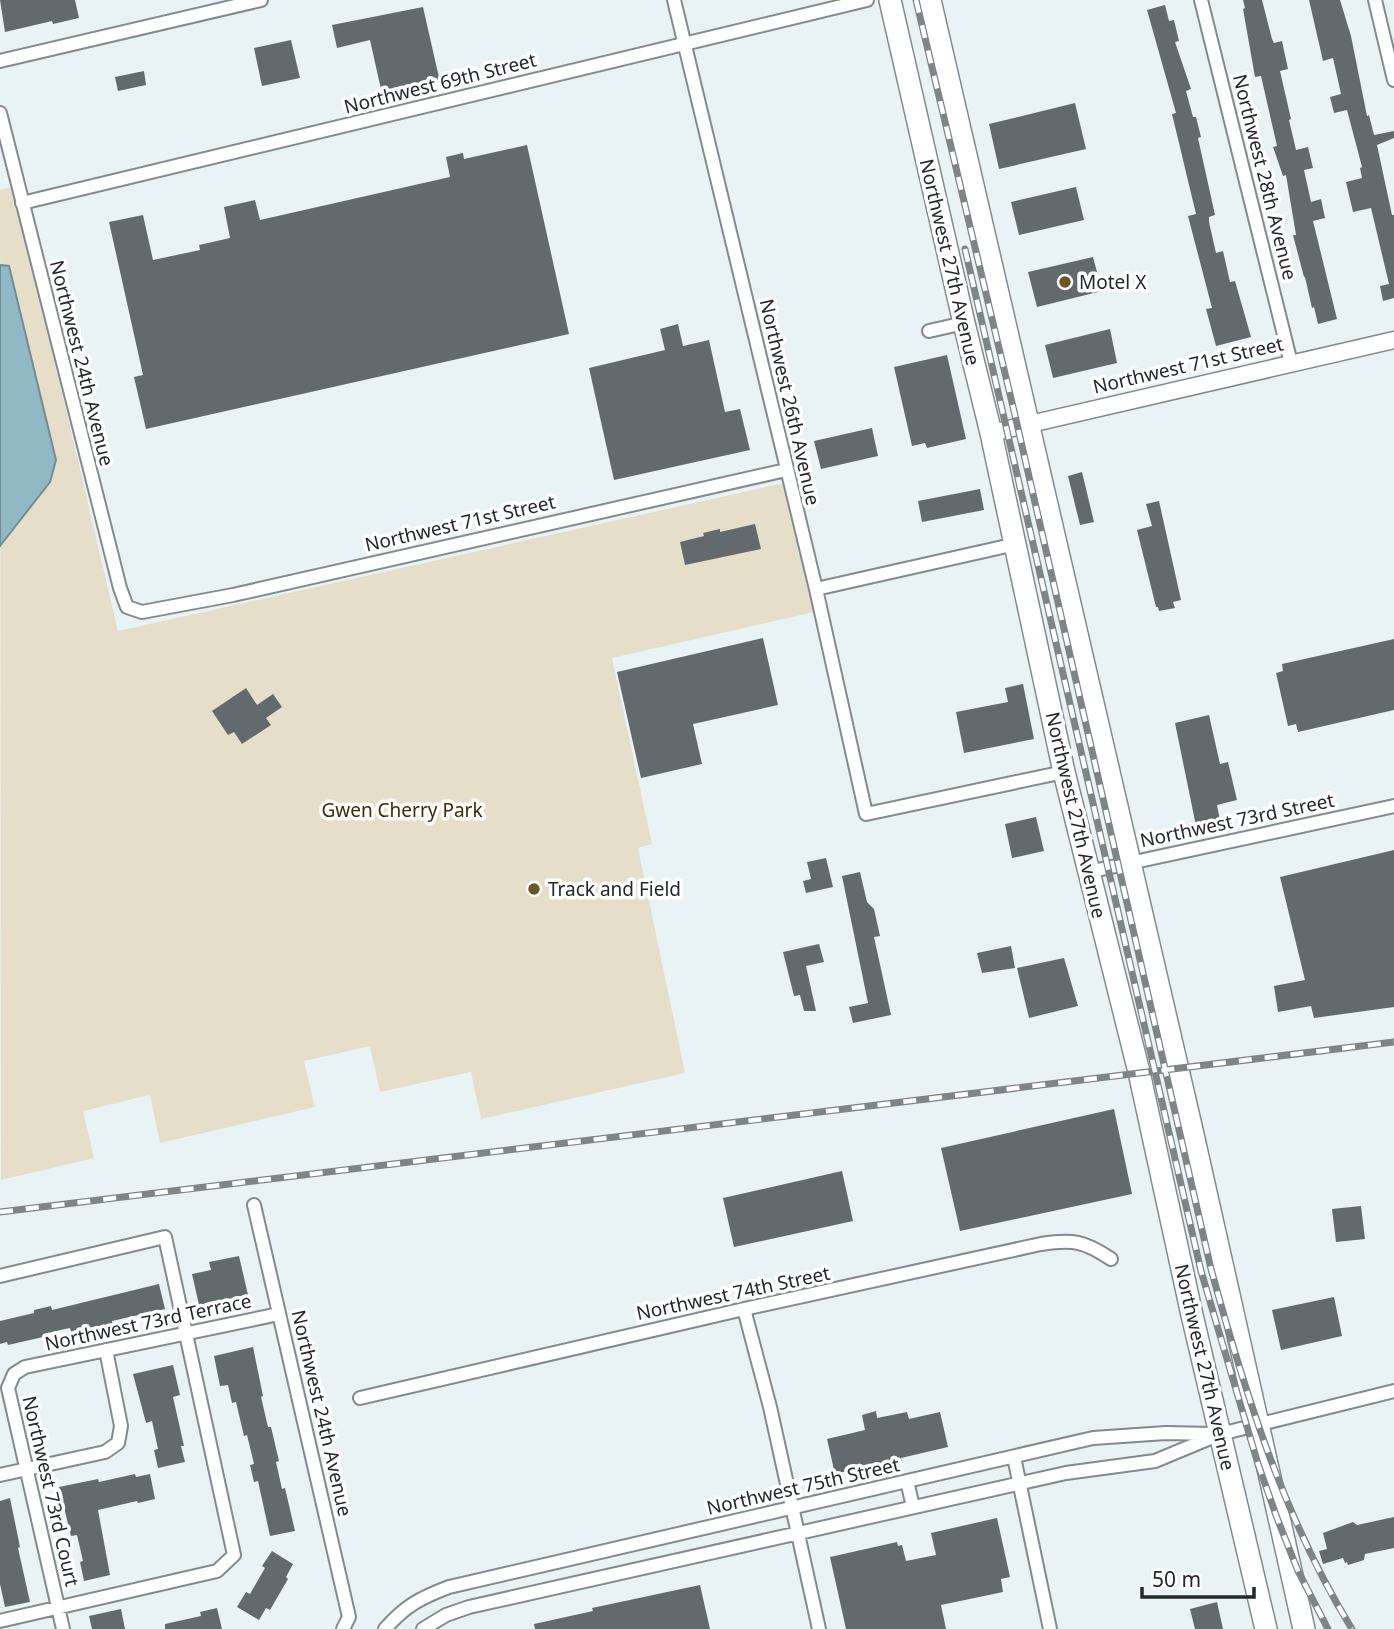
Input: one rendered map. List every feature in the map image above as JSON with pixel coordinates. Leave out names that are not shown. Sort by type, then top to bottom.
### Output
[{"type":"main road","name":"Northwest 27th Avenue","points":[[890,0],[991,433],[1064,772],[1139,1072],[1266,1629]]},
{"type":"main road","name":"Northwest 27th Avenue","points":[[930,0],[1030,423],[1304,1629]]},
{"type":"street","points":[[0,61],[261,0]]},
{"type":"street","name":"Northwest 26th Avenue","points":[[674,0],[816,589],[866,814],[1064,772]]},
{"type":"street","name":"Northwest 69th Street","points":[[22,203],[867,0]]},
{"type":"street","name":"Northwest 28th Avenue","points":[[1201,0],[1291,363]]},
{"type":"street","points":[[1375,0],[1394,80]]},
{"type":"street","name":"Northwest 24th Avenue","points":[[0,113],[120,588],[127,607],[142,612]]},
{"type":"street","points":[[929,331],[964,323]]},
{"type":"street","name":"Northwest 71st Street","points":[[991,433],[1394,340]]},
{"type":"street","name":"Northwest 71st Street","points":[[142,612],[246,592],[786,470]]},
{"type":"street","points":[[816,589],[1016,544]]},
{"type":"street","name":"Northwest 73rd Street","points":[[1088,873],[1394,806]]},
{"type":"street","name":"Northwest 24th Avenue","points":[[254,1205],[349,1617],[343,1629]]},
{"type":"street","points":[[0,1276],[165,1237],[234,1555],[217,1571],[0,1621]]},
{"type":"street","name":"Northwest 74th Street","points":[[360,1398],[744,1309],[1050,1243],[1082,1242],[1111,1259]]},
{"type":"street","points":[[744,1309],[770,1407],[819,1629]]},
{"type":"street","name":"Northwest 73rd Terrace","points":[[25,1367],[279,1314]]},
{"type":"street","points":[[0,1475],[105,1452],[118,1443],[121,1426],[106,1350]]},
{"type":"street","name":"Northwest 73rd Court","points":[[25,1367],[14,1374],[8,1388],[63,1629]]},
{"type":"street","name":"Northwest 75th Street","points":[[423,1629],[438,1619],[469,1607],[1019,1483],[1066,1473],[1155,1461],[1220,1434],[1394,1391]]},
{"type":"street","name":"Northwest 75th Street","points":[[385,1629],[402,1610],[449,1587],[1093,1438],[1166,1433],[1220,1434]]},
{"type":"street","points":[[1014,1457],[1050,1629]]},
{"type":"street","points":[[907,1481],[914,1507]]},
{"type":"street","points":[[664,1537],[670,1562]]},
{"type":"street","points":[[550,1564],[555,1588]]},
{"type":"green space","name":"Gwen Cherry Park","points":[[14,187],[118,631],[784,483],[814,612],[612,658],[652,844],[638,848],[685,1073],[481,1119],[471,1072],[380,1092],[370,1046],[304,1061],[315,1107],[160,1143],[150,1095],[83,1111],[94,1158],[1,1180],[0,190]]},
{"type":"water","points":[[0,265],[9,266],[56,460],[50,482],[0,546]]},
{"type":"building","points":[[0,0],[75,0],[79,18],[5,32]]},
{"type":"building","points":[[1243,0],[1262,0],[1272,39],[1274,43],[1282,41],[1288,69],[1280,71],[1296,150],[1308,147],[1313,168],[1304,170],[1311,202],[1321,199],[1325,218],[1313,221],[1337,319],[1318,324],[1293,235],[1296,235],[1286,175],[1283,176],[1273,147],[1277,146],[1261,76],[1255,77]]},
{"type":"building","points":[[1309,0],[1340,0],[1351,36],[1367,116],[1369,115],[1374,135],[1394,131],[1394,138],[1377,145],[1394,215],[1394,298],[1383,301],[1380,286],[1389,284],[1371,208],[1353,212],[1346,182],[1362,178],[1362,167],[1347,110],[1334,113],[1330,97],[1341,94],[1333,58],[1323,61]]},
{"type":"building","points":[[1165,5],[1169,21],[1174,20],[1179,41],[1175,42],[1191,89],[1186,91],[1201,137],[1198,138],[1215,215],[1209,217],[1209,222],[1216,253],[1223,251],[1230,282],[1235,281],[1251,337],[1216,346],[1206,309],[1212,308],[1188,216],[1196,214],[1172,114],[1176,113],[1147,10]]},
{"type":"building","points":[[423,7],[440,82],[382,94],[370,40],[337,48],[332,25]]},
{"type":"building","points":[[291,40],[300,78],[262,86],[254,48]]},
{"type":"building","points":[[144,71],[146,85],[118,91],[115,77]]},
{"type":"building","points":[[1075,103],[1086,149],[999,169],[989,124]]},
{"type":"building","points":[[527,145],[569,334],[146,429],[134,377],[143,375],[109,222],[143,215],[153,260],[200,250],[199,245],[230,238],[224,207],[255,200],[260,220],[450,177],[446,157],[463,153],[464,159]]},
{"type":"building","points":[[1076,187],[1084,220],[1019,235],[1011,202]]},
{"type":"building","name":"Motel X","points":[[1093,257],[1102,291],[1037,307],[1028,272]]},
{"type":"building","points":[[678,324],[683,346],[709,340],[725,412],[740,409],[750,450],[614,480],[589,368],[665,350],[660,329]]},
{"type":"building","points":[[1110,329],[1117,363],[1053,378],[1045,345]]},
{"type":"building","points":[[947,355],[966,439],[927,448],[925,443],[912,446],[894,367]]},
{"type":"building","points":[[872,428],[878,456],[821,469],[814,441]]},
{"type":"building","points":[[1082,472],[1094,522],[1080,525],[1068,476]]},
{"type":"building","points":[[980,489],[984,510],[922,522],[918,501]]},
{"type":"building","points":[[1159,501],[1181,600],[1173,602],[1175,608],[1159,611],[1137,530],[1152,526],[1146,504]]},
{"type":"building","points":[[755,524],[761,549],[685,565],[680,542],[704,536],[703,533]]},
{"type":"building","points":[[763,638],[778,705],[693,724],[702,764],[641,778],[617,672]]},
{"type":"building","points":[[1394,639],[1394,710],[1298,732],[1296,724],[1288,726],[1276,673],[1283,671],[1282,664]]},
{"type":"building","points":[[1023,684],[1034,739],[964,753],[956,712],[1008,702],[1005,688]]},
{"type":"building","points":[[246,688],[257,705],[273,694],[282,707],[266,718],[271,725],[242,744],[234,732],[228,735],[212,711]]},
{"type":"building","points":[[1209,715],[1220,764],[1228,762],[1237,800],[1217,805],[1220,820],[1196,826],[1175,723]]},
{"type":"building","points":[[1036,817],[1044,851],[1012,858],[1005,824]]},
{"type":"building","points":[[1394,850],[1394,1007],[1314,1018],[1311,1006],[1278,1012],[1274,986],[1305,980],[1280,877]]},
{"type":"building","points":[[826,858],[833,887],[806,893],[803,881],[811,879],[807,862]]},
{"type":"building","points":[[860,872],[867,902],[874,909],[880,936],[874,937],[891,1015],[853,1023],[849,1007],[868,1003],[842,876]]},
{"type":"building","points":[[819,944],[824,962],[806,966],[816,1011],[804,1011],[800,995],[794,996],[783,952]]},
{"type":"building","points":[[1011,946],[1015,968],[982,973],[977,953]]},
{"type":"building","points":[[1064,958],[1078,1006],[1029,1018],[1017,968]]},
{"type":"building","points":[[1114,1109],[1132,1194],[960,1231],[941,1148]]},
{"type":"building","points":[[842,1171],[853,1221],[734,1247],[723,1198]]},
{"type":"building","points":[[1361,1206],[1365,1239],[1336,1242],[1332,1209]]},
{"type":"building","points":[[239,1256],[248,1295],[199,1305],[192,1274],[211,1270],[209,1262]]},
{"type":"building","points":[[159,1284],[165,1309],[112,1321],[113,1326],[72,1335],[70,1328],[8,1345],[7,1342],[0,1344],[0,1321],[51,1306],[52,1310]]},
{"type":"building","points":[[1334,1297],[1342,1336],[1281,1350],[1272,1310]]},
{"type":"building","points":[[253,1347],[263,1396],[261,1397],[279,1461],[276,1462],[282,1489],[285,1488],[295,1531],[270,1536],[258,1481],[254,1482],[250,1465],[254,1464],[247,1435],[244,1436],[236,1402],[232,1403],[228,1385],[220,1386],[214,1356]]},
{"type":"building","points":[[173,1365],[180,1395],[173,1397],[185,1462],[158,1468],[154,1450],[158,1449],[152,1421],[146,1423],[133,1374]]},
{"type":"building","points":[[876,1411],[877,1418],[907,1412],[909,1419],[940,1412],[948,1447],[901,1458],[902,1461],[889,1464],[889,1461],[835,1474],[827,1439],[865,1430],[862,1415]]},
{"type":"building","points":[[135,1474],[136,1477],[150,1474],[155,1499],[98,1510],[110,1575],[84,1581],[77,1535],[71,1536],[59,1487]]},
{"type":"building","points":[[10,1498],[30,1602],[5,1607],[0,1584],[0,1501]]},
{"type":"building","points":[[1394,1517],[1394,1548],[1365,1554],[1364,1560],[1348,1565],[1343,1558],[1323,1564],[1319,1551],[1327,1549],[1323,1533],[1353,1522],[1357,1525]]},
{"type":"building","points":[[997,1518],[1010,1577],[1001,1579],[1003,1592],[941,1605],[946,1629],[846,1629],[830,1557],[897,1542],[898,1546],[902,1545],[906,1561],[936,1555],[931,1533]]},
{"type":"building","points":[[272,1551],[293,1564],[286,1577],[288,1579],[270,1610],[266,1608],[259,1620],[237,1607],[246,1592],[250,1594]]},
{"type":"building","points":[[700,1585],[710,1629],[535,1629],[534,1624],[593,1611],[592,1608]]},
{"type":"building","points":[[1217,1602],[1223,1629],[1195,1629],[1190,1609]]},
{"type":"building","points":[[217,1608],[222,1629],[165,1629],[165,1624],[201,1616],[200,1612]]},
{"type":"building","points":[[121,1609],[125,1629],[92,1629],[89,1616]]},
{"type":"railway","points":[[916,0],[1014,411],[1211,1269],[1238,1362],[1286,1499],[1306,1544],[1352,1629]]},
{"type":"railway","points":[[965,249],[1201,1271],[1258,1464],[1277,1518],[1298,1571],[1328,1629]]},
{"type":"railway","points":[[0,1212],[1394,1042]]},
{"type":"place","name":"Motel X","points":[[1065,282]]},
{"type":"place","name":"Track and Field","points":[[534,889]]}]
